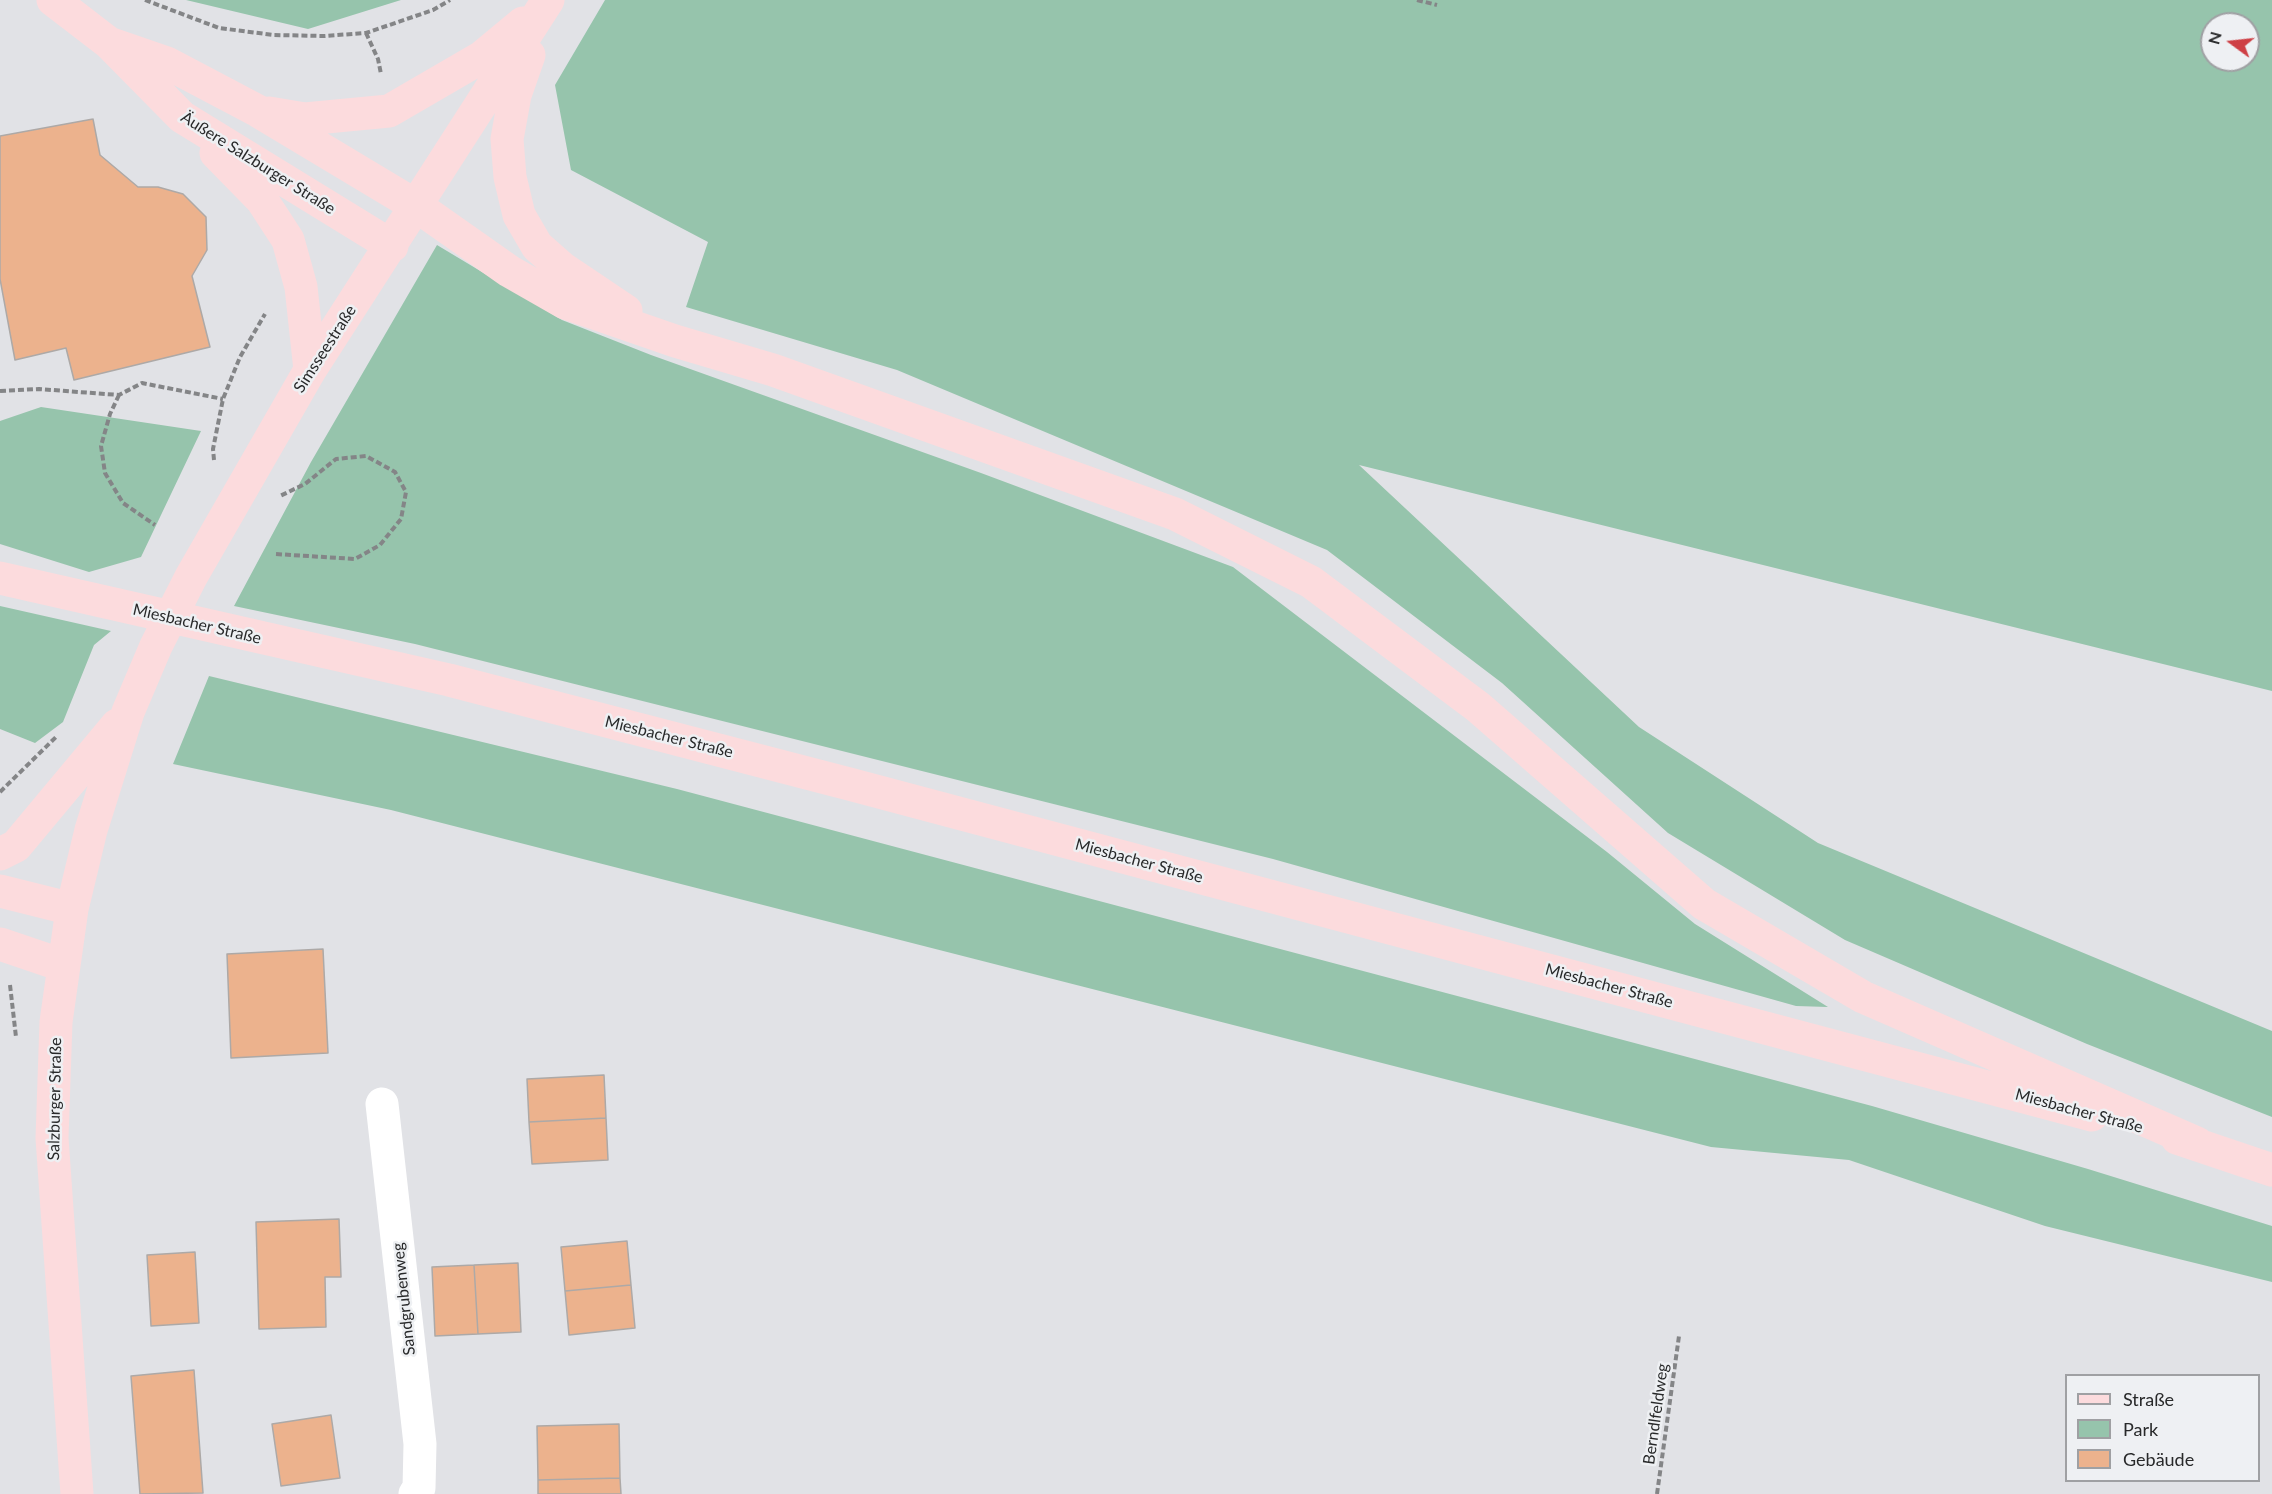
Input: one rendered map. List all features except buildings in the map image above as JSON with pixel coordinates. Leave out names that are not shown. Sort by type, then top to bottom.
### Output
[{"type":"main road","name":"Äußere Salzburger Straße","points":[[53,0],[109,43],[182,117],[392,246]]},
{"type":"main road","points":[[258,111],[305,119],[389,111],[482,57],[547,2]]},
{"type":"main road","points":[[547,2],[515,95],[507,139],[510,177],[519,215],[537,246],[562,268],[675,341],[773,370],[1175,514],[1311,582],[1478,707],[1704,904],[1863,997],[2197,1143]]},
{"type":"main road","name":"Simsseestraße","points":[[128,712],[156,646],[229,508],[310,370],[392,246],[547,2]]},
{"type":"main road","name":"Äußere Salzburger Straße","points":[[109,43],[168,63],[258,111],[417,207],[509,272],[565,303],[675,341]]},
{"type":"main road","points":[[182,117],[262,200],[288,240],[301,287],[310,370]]},
{"type":"main road","name":"Miesbacher Straße","points":[[0,578],[483,689],[853,784],[2197,1143],[2272,1170]]},
{"type":"main road","points":[[0,854],[16,846],[128,712]]},
{"type":"main road","name":"Salzburger Straße","points":[[77,1494],[52,1138],[56,1022],[62,965],[72,909],[91,830],[128,712]]},
{"type":"main road","points":[[0,891],[72,909]]},
{"type":"main road","points":[[0,944],[62,965]]},
{"type":"street","name":"Sandgrubenweg","points":[[382,1104],[420,1444],[419,1488],[415,1494]]},
{"type":"path","points":[[145,0],[219,28],[274,35],[324,36],[366,33],[406,20],[450,0]]},
{"type":"path","points":[[1417,0],[1437,5]]},
{"type":"path","points":[[0,391],[39,390],[119,395],[142,383],[224,399]]},
{"type":"path","points":[[119,395],[110,414],[101,446],[105,473],[123,502],[155,525]]},
{"type":"path","points":[[229,508],[270,501],[305,484],[336,459],[366,456],[395,472],[406,492],[401,519],[380,545],[355,559],[276,554]]},
{"type":"path","name":"Berndlfeldweg","points":[[1657,1494],[1679,1336]]},
{"type":"green space","points":[[186,0],[401,0],[308,29]]},
{"type":"green space","points":[[605,0],[2272,0],[2272,691],[1359,465],[1639,727],[1818,843],[2272,1031],[2272,1117],[2087,1044],[1845,940],[1668,833],[1502,683],[1327,550],[897,370],[686,307],[708,242],[571,170],[555,85]]},
{"type":"green space","points":[[437,245],[562,320],[651,355],[981,473],[1233,567],[1607,852],[1695,924],[1828,1007],[1796,1006],[1273,859],[415,644],[234,606],[311,462]]},
{"type":"green space","points":[[41,407],[201,431],[141,557],[89,572],[0,544],[0,421]]},
{"type":"green space","points":[[0,606],[111,631],[94,645],[63,722],[35,743],[0,729]]},
{"type":"green space","points":[[209,676],[677,789],[1872,1106],[2088,1169],[2272,1226],[2272,1282],[2045,1226],[1849,1160],[1711,1147],[391,810],[173,764]]}]
